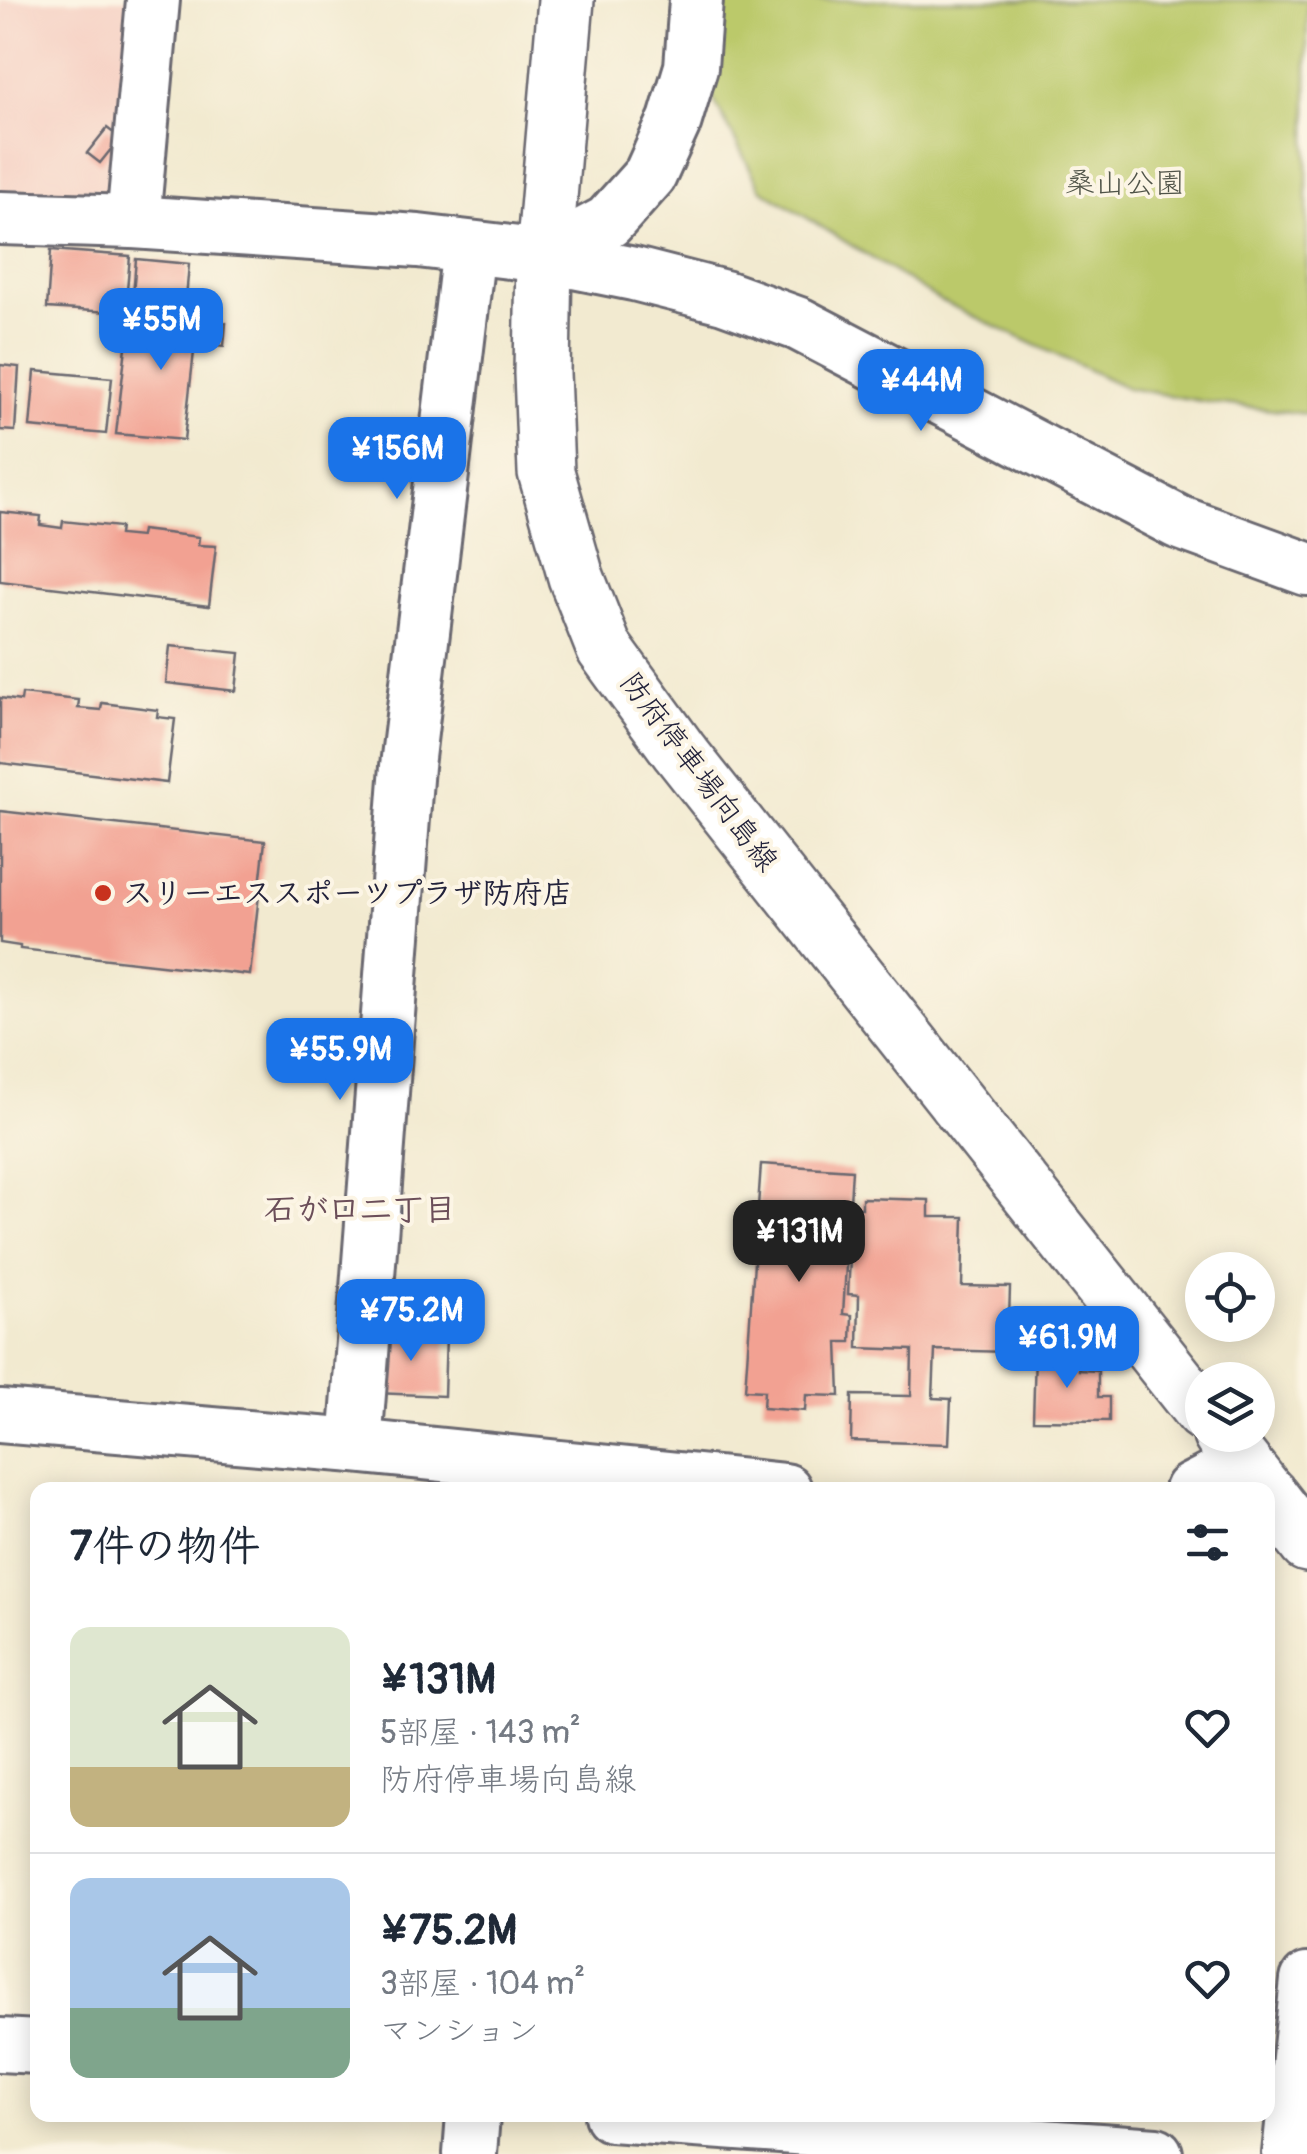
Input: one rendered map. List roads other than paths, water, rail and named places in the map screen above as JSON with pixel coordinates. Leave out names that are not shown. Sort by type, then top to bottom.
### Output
[{"type":"main road","name":"防府停車場向島線","points":[[566,0],[544,256],[542,373],[546,472],[576,576],[604,648],[679,751],[1185,1391]]},
{"type":"main road","points":[[1275,1503],[1307,1544]]},
{"type":"street","points":[[133,222],[153,0]]},
{"type":"street","points":[[544,256],[608,222],[650,175],[691,67],[696,0]]},
{"type":"street","points":[[0,218],[133,222],[418,241],[544,256],[724,297],[799,324],[1178,522],[1307,569]]},
{"type":"street","points":[[355,1446],[408,766],[469,248]]},
{"type":"street","points":[[0,1416],[355,1446],[707,1482]]},
{"type":"street","points":[[1215,1482],[1249,1470]]},
{"type":"street","points":[[1289,2154],[1307,1980]]},
{"type":"street","points":[[0,2045],[30,2047]]},
{"type":"street","points":[[470,2154],[472,2122]]},
{"type":"street","points":[[668,2122],[841,2143],[1156,2154]]},
{"type":"place","name":"スリーエススポーツプラザ防府店","points":[[103,893]]},
{"type":"district","name":"石が口二丁目","points":[[360,1210]]},
{"type":"park label","name":"桑山公園","points":[[1125,183]]}]
